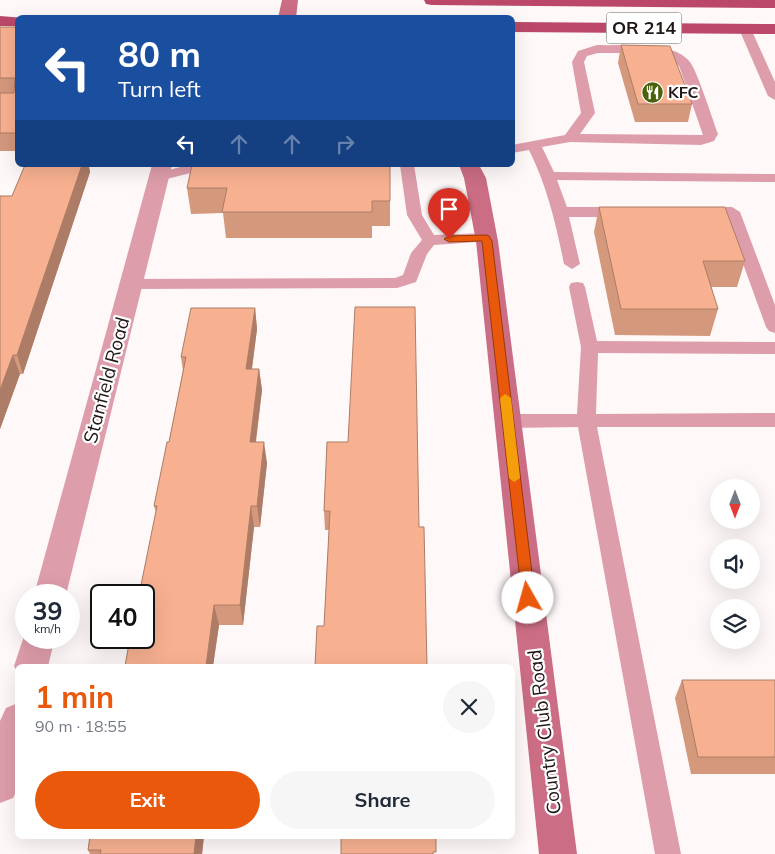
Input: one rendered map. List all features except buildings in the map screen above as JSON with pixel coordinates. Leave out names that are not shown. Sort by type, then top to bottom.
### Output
[{"type":"main road","name":"OR 214","points":[[432,0],[774,2]]},
{"type":"main road","points":[[0,21],[15,21]]},
{"type":"main road","name":"OR 214","points":[[515,27],[775,30]]},
{"type":"street","points":[[288,15],[290,0]]},
{"type":"street","name":"Country Club Road","points":[[470,167],[475,178],[486,238],[558,854]]},
{"type":"street","name":"Stanfield Road","points":[[53,584],[161,171]]},
{"type":"street","points":[[32,664],[36,649]]},
{"type":"street","points":[[0,786],[15,730]]},
{"type":"lane","points":[[745,29],[775,96]]},
{"type":"lane","points":[[515,149],[570,138],[701,141],[709,138],[711,134],[685,64],[676,56],[662,51],[598,49],[582,54],[578,62],[588,114],[570,138]]},
{"type":"lane","points":[[534,145],[550,176],[562,212],[572,264]]},
{"type":"lane","points":[[161,171],[190,167]]},
{"type":"lane","points":[[407,167],[416,221],[420,231],[430,240],[486,238]]},
{"type":"lane","points":[[550,176],[775,178]]},
{"type":"lane","points":[[562,212],[638,212]]},
{"type":"lane","points":[[685,212],[732,212],[775,327]]},
{"type":"lane","points":[[131,284],[397,283],[410,278],[419,253],[430,240]]},
{"type":"lane","points":[[577,287],[590,347],[586,421],[668,854]]},
{"type":"lane","points":[[590,347],[775,348]]},
{"type":"lane","points":[[508,421],[775,420]]},
{"type":"slow traffic","points":[[505,398],[514,478]]},
{"type":"place","name":"KFC","points":[[652,92]]},
{"type":"route","points":[[449,239],[486,238],[487,241],[528,598]]}]
